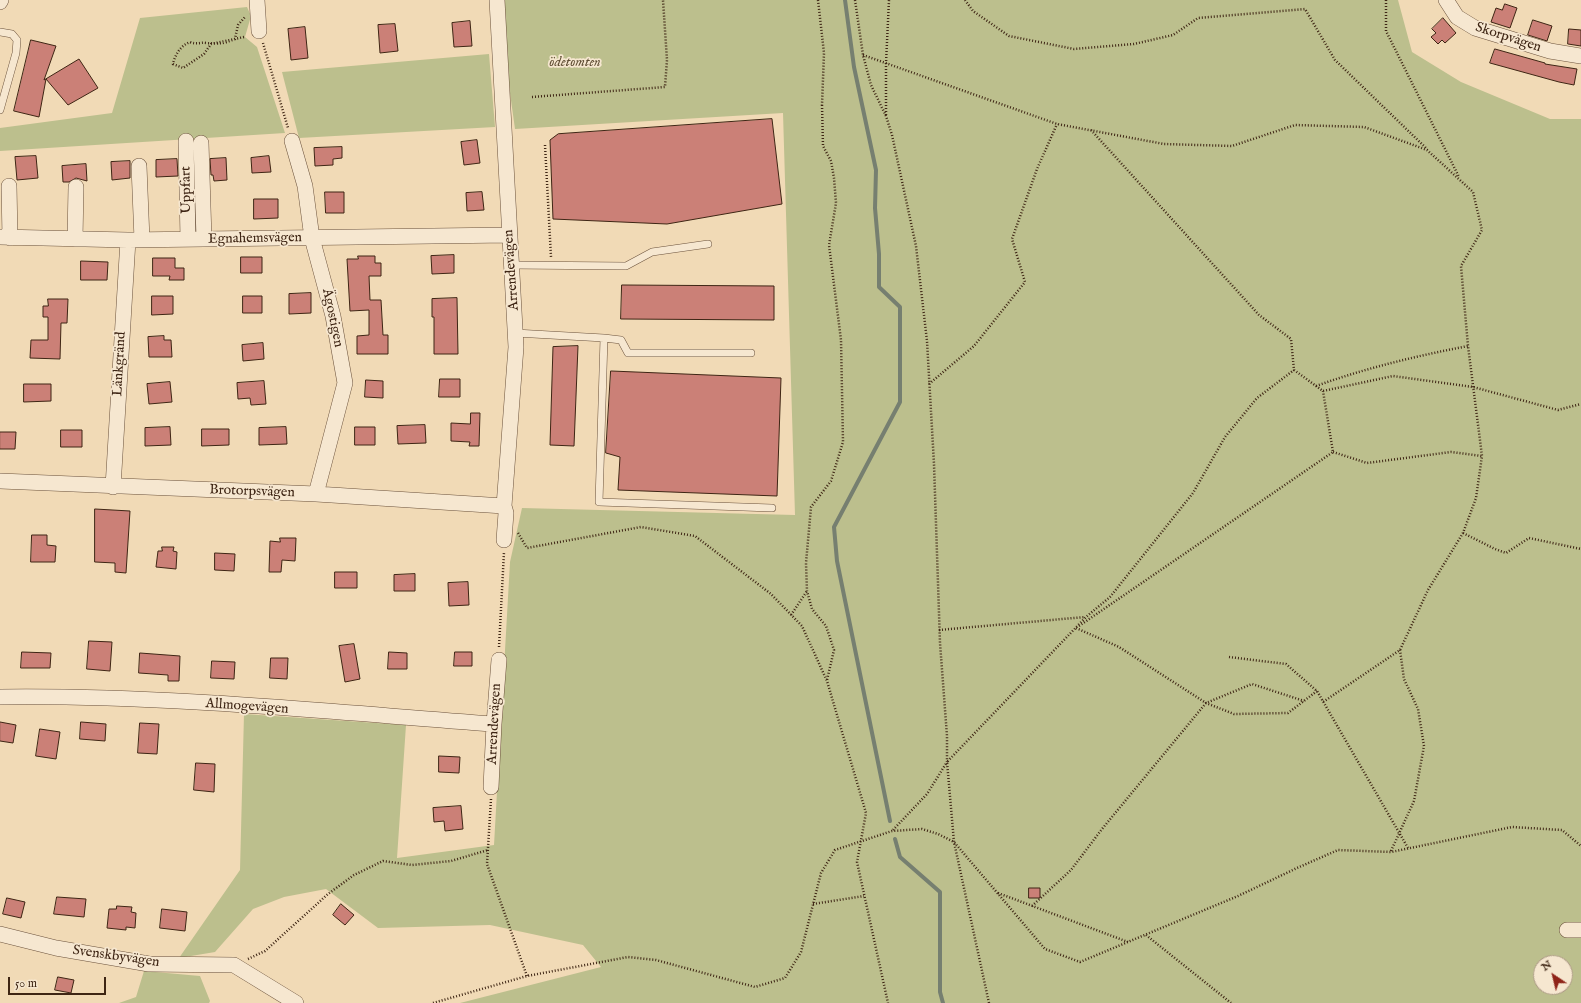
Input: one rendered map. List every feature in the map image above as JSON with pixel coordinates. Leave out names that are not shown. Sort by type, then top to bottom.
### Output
[{"type":"street","name":"Arrendevägen","points":[[497,0],[516,347],[504,540]]},
{"type":"street","name":"Skorpvägen","points":[[1446,0],[1458,17],[1475,28],[1550,51],[1581,56]]},
{"type":"street","points":[[254,7],[259,31]]},
{"type":"street","name":"Uppfart","points":[[186,141],[188,239]]},
{"type":"street","name":"Ägostigen","points":[[292,141],[305,186],[312,238],[334,316],[345,383],[316,494]]},
{"type":"street","name":"Uppfart","points":[[201,143],[204,239]]},
{"type":"street","points":[[135,240],[139,166]]},
{"type":"street","points":[[5,237],[9,186]]},
{"type":"street","points":[[75,239],[76,187]]},
{"type":"street","name":"Egnahemsvägen","points":[[5,237],[135,240],[509,235]]},
{"type":"street","name":"Länkgränd","points":[[113,487],[135,240]]},
{"type":"street","name":"Brotorpsvägen","points":[[0,482],[316,494],[505,509]]},
{"type":"street","name":"Arrendevägen","points":[[491,787],[499,660]]},
{"type":"street","name":"Allmogevägen","points":[[0,697],[57,696],[229,705],[494,724]]},
{"type":"street","name":"Svenskbyvägen","points":[[0,934],[56,948],[149,964],[234,965]]},
{"type":"street","points":[[234,965],[296,1003]]},
{"type":"lane","points":[[0,32],[12,34],[17,40],[16,53],[0,110]]},
{"type":"lane","points":[[511,265],[626,266],[636,262],[652,252],[708,244]]},
{"type":"lane","points":[[515,333],[621,340],[628,353],[751,354]]},
{"type":"lane","points":[[604,338],[599,502],[772,508]]},
{"type":"path","points":[[532,96],[665,87],[667,60],[663,0]]},
{"type":"path","points":[[818,0],[824,53],[822,105],[823,146],[831,161],[836,203],[829,245],[841,340],[843,442],[831,481],[811,507],[806,564],[808,591],[812,609],[826,626],[834,650],[827,681]]},
{"type":"path","points":[[855,0],[863,55],[871,85],[886,116],[916,246],[927,341],[934,464],[939,630],[947,762],[954,842],[989,1003]]},
{"type":"path","points":[[886,116],[886,63],[889,0]]},
{"type":"path","points":[[965,0],[973,11],[1009,36],[1074,49],[1134,44],[1173,35],[1198,18],[1305,9],[1335,60],[1427,150],[1473,192],[1482,230],[1461,266],[1468,346],[1482,456],[1476,498],[1464,532],[1428,590],[1400,650],[1323,702]]},
{"type":"path","points":[[1386,0],[1386,31],[1460,180]]},
{"type":"path","points":[[235,39],[240,20],[254,7]]},
{"type":"path","points":[[259,31],[292,141]]},
{"type":"path","points":[[211,44],[204,54],[183,68],[173,64],[177,53],[185,44],[190,42],[196,45],[205,42],[220,45],[235,39],[244,38]]},
{"type":"path","points":[[863,55],[1057,124],[1164,144],[1232,146],[1295,124],[1364,127],[1427,150]]},
{"type":"path","points":[[822,105],[823,110]]},
{"type":"path","points":[[929,384],[974,346],[1025,282],[1012,239],[1037,169],[1057,124]]},
{"type":"path","points":[[1091,130],[1259,315],[1291,339],[1294,370],[1323,391],[1333,452]]},
{"type":"path","points":[[545,145],[551,265]]},
{"type":"path","points":[[1316,386],[1352,373],[1411,357],[1468,346]]},
{"type":"path","points":[[892,831],[927,794],[947,762],[1086,617],[1110,597],[1193,493],[1225,437],[1257,398],[1294,370]]},
{"type":"path","points":[[1323,391],[1393,376],[1473,387],[1558,410],[1581,404]]},
{"type":"path","points":[[1333,452],[1367,464],[1451,452],[1482,456]]},
{"type":"path","points":[[1076,628],[1333,452]]},
{"type":"path","points":[[505,509],[527,548],[641,527],[695,536],[771,594],[802,626],[827,681],[866,813],[856,862],[888,1003]]},
{"type":"path","points":[[1464,532],[1495,549],[1506,553],[1529,538],[1581,549]]},
{"type":"path","points":[[499,660],[504,540]]},
{"type":"path","points":[[791,615],[808,591]]},
{"type":"path","points":[[939,630],[1086,617]]},
{"type":"path","points":[[1076,628],[1119,647],[1206,703],[1234,714],[1288,713],[1317,691]]},
{"type":"path","points":[[1391,852],[1414,801],[1424,746],[1418,709],[1404,679],[1400,650]]},
{"type":"path","points":[[1229,657],[1286,664],[1317,691],[1408,848]]},
{"type":"path","points":[[1032,906],[1071,870],[1102,829],[1206,703],[1252,684],[1304,701]]},
{"type":"path","points":[[491,787],[487,864],[527,976]]},
{"type":"path","points":[[433,1003],[527,976],[628,957],[656,960],[755,987],[785,978],[801,952],[821,873],[835,850],[892,831],[922,829],[938,834],[954,842],[1045,949],[1080,962],[1238,896],[1338,850],[1391,852],[1512,827],[1562,830],[1581,846]]},
{"type":"path","points":[[234,965],[265,951],[328,894],[354,875],[383,861],[412,865],[451,861],[488,850]]},
{"type":"path","points":[[996,893],[1128,942]]},
{"type":"path","points":[[813,904],[864,896]]},
{"type":"path","points":[[1146,935],[1231,1003]]},
{"type":"green space","name":"ödetomten","points":[[497,0],[1398,0],[1412,52],[1461,82],[1550,119],[1581,119],[1581,1003],[460,1003],[601,967],[583,945],[490,925],[378,928],[326,889],[284,897],[253,909],[215,952],[179,958],[240,870],[244,714],[406,725],[397,858],[494,845],[510,562],[522,508],[795,515],[783,113],[515,129]]},
{"type":"green space","points":[[247,7],[251,16],[245,37],[257,47],[285,133],[0,151],[0,128],[112,113],[140,18]]},
{"type":"green space","points":[[489,54],[495,127],[299,138],[282,72]]},
{"type":"green space","points":[[144,971],[200,976],[210,1001],[209,1003],[119,1003],[136,997]]},
{"type":"building","points":[[1505,4],[1517,8],[1510,28],[1491,22],[1496,8],[1502,10]]},
{"type":"building","points":[[1443,18],[1456,33],[1445,43],[1442,40],[1438,44],[1431,37],[1436,33],[1432,29]]},
{"type":"building","points":[[1533,20],[1552,26],[1547,41],[1528,35]]},
{"type":"building","points":[[470,21],[472,46],[454,47],[452,23]]},
{"type":"building","points":[[395,24],[398,51],[380,53],[378,25]]},
{"type":"building","points":[[305,27],[308,58],[291,60],[288,29]]},
{"type":"building","points":[[1569,29],[1581,30],[1581,46],[1568,44]]},
{"type":"building","points":[[31,40],[56,46],[44,80],[79,59],[98,88],[68,105],[46,79],[39,117],[14,111]]},
{"type":"building","points":[[1495,49],[1545,64],[1577,69],[1574,85],[1490,63]]},
{"type":"building","points":[[772,119],[782,204],[667,224],[553,219],[550,140],[558,134]]},
{"type":"building","points":[[477,140],[480,163],[464,165],[461,142]]},
{"type":"building","points":[[342,147],[342,158],[333,159],[333,165],[315,166],[314,148]]},
{"type":"building","points":[[36,156],[38,178],[17,180],[15,157]]},
{"type":"building","points":[[269,156],[271,172],[252,173],[251,158]]},
{"type":"building","points":[[226,158],[227,180],[214,181],[213,175],[211,175],[210,159]]},
{"type":"building","points":[[177,159],[178,176],[156,177],[156,160]]},
{"type":"building","points":[[130,161],[130,178],[112,180],[111,162]]},
{"type":"building","points":[[86,164],[87,181],[76,178],[69,182],[63,182],[62,166]]},
{"type":"building","points":[[325,192],[344,192],[344,213],[326,213]]},
{"type":"building","points":[[482,192],[484,210],[467,211],[466,193]]},
{"type":"building","points":[[254,199],[278,199],[278,218],[254,219]]},
{"type":"building","points":[[454,255],[454,273],[432,274],[431,256]]},
{"type":"building","points":[[358,256],[375,256],[375,263],[381,263],[381,276],[369,276],[370,300],[381,300],[383,335],[388,335],[388,354],[357,354],[357,336],[369,335],[369,310],[350,311],[347,259],[358,259]]},
{"type":"building","points":[[241,257],[262,257],[262,273],[241,273]]},
{"type":"building","points":[[153,258],[175,258],[175,268],[184,268],[184,280],[169,280],[170,276],[153,276]]},
{"type":"building","points":[[81,261],[108,262],[107,280],[81,280]]},
{"type":"building","points":[[622,285],[774,286],[774,320],[621,319]]},
{"type":"building","points":[[311,293],[311,313],[289,314],[289,294]]},
{"type":"building","points":[[152,296],[173,296],[173,314],[152,315]]},
{"type":"building","points":[[243,296],[262,296],[262,313],[243,313]]},
{"type":"building","points":[[457,298],[458,354],[434,354],[434,317],[432,317],[432,299]]},
{"type":"building","points":[[48,299],[68,299],[67,323],[61,323],[60,359],[30,358],[31,340],[48,340],[48,317],[43,317],[43,306],[48,306]]},
{"type":"building","points":[[164,336],[164,340],[171,340],[172,357],[149,357],[148,337]]},
{"type":"building","points":[[263,343],[264,359],[243,361],[242,345]]},
{"type":"building","points":[[578,346],[574,446],[550,445],[553,347]]},
{"type":"building","points":[[611,371],[781,378],[777,496],[618,490],[620,457],[606,453]]},
{"type":"building","points":[[440,379],[460,379],[460,397],[439,397]]},
{"type":"building","points":[[366,380],[383,381],[383,398],[365,397]]},
{"type":"building","points":[[264,381],[266,404],[251,405],[250,398],[238,399],[237,383]]},
{"type":"building","points":[[170,382],[172,402],[149,404],[147,384]]},
{"type":"building","points":[[24,384],[51,384],[51,401],[24,402]]},
{"type":"building","points":[[471,413],[480,413],[479,446],[469,446],[470,442],[451,441],[451,423],[470,424]]},
{"type":"building","points":[[425,425],[426,443],[398,444],[397,426]]},
{"type":"building","points":[[170,427],[171,445],[145,446],[145,428]]},
{"type":"building","points":[[286,427],[287,444],[259,445],[259,428]]},
{"type":"building","points":[[355,427],[375,427],[375,445],[355,445]]},
{"type":"building","points":[[202,429],[229,429],[229,445],[202,446]]},
{"type":"building","points":[[61,430],[82,430],[82,447],[61,447]]},
{"type":"building","points":[[0,432],[16,432],[15,449],[0,449]]},
{"type":"building","points":[[95,509],[130,511],[126,573],[115,572],[115,563],[95,562]]},
{"type":"building","points":[[32,535],[47,535],[47,545],[56,546],[55,562],[31,562]]},
{"type":"building","points":[[280,538],[296,538],[295,561],[282,560],[281,572],[269,572],[270,541],[280,542]]},
{"type":"building","points":[[162,547],[174,547],[173,551],[177,552],[176,569],[156,567],[158,551],[162,551]]},
{"type":"building","points":[[215,553],[235,554],[234,571],[215,570]]},
{"type":"building","points":[[335,572],[357,572],[357,588],[335,588]]},
{"type":"building","points":[[415,574],[415,591],[394,591],[394,575]]},
{"type":"building","points":[[468,582],[469,605],[449,606],[448,583]]},
{"type":"building","points":[[89,641],[112,642],[110,671],[87,669]]},
{"type":"building","points":[[354,644],[360,679],[345,682],[339,646]]},
{"type":"building","points":[[22,652],[51,653],[50,668],[21,668]]},
{"type":"building","points":[[389,652],[407,653],[407,669],[388,669]]},
{"type":"building","points":[[455,652],[472,652],[472,666],[454,666]]},
{"type":"building","points":[[140,653],[180,656],[179,681],[168,681],[168,675],[139,673]]},
{"type":"building","points":[[271,658],[288,658],[287,679],[270,678]]},
{"type":"building","points":[[212,661],[235,662],[234,679],[211,678]]},
{"type":"building","points":[[0,722],[16,725],[13,743],[0,741]]},
{"type":"building","points":[[81,722],[106,724],[105,741],[80,739]]},
{"type":"building","points":[[140,723],[159,724],[157,754],[138,753]]},
{"type":"building","points":[[40,729],[60,732],[56,759],[36,756]]},
{"type":"building","points":[[439,756],[460,757],[459,773],[439,772]]},
{"type":"building","points":[[196,763],[215,764],[214,792],[194,790]]},
{"type":"building","points":[[461,806],[463,829],[445,831],[444,821],[434,822],[433,808]]},
{"type":"building","points":[[1029,888],[1040,888],[1040,898],[1029,898]]},
{"type":"building","points":[[57,897],[86,899],[84,917],[54,914]]},
{"type":"building","points":[[7,898],[25,902],[21,918],[3,914]]},
{"type":"building","points":[[341,904],[354,915],[345,925],[333,915]]},
{"type":"building","points":[[117,906],[132,907],[131,912],[136,913],[135,928],[126,927],[126,930],[107,928],[109,909],[116,909]]},
{"type":"building","points":[[162,909],[187,912],[185,931],[160,928]]},
{"type":"building","points":[[58,977],[74,980],[71,993],[55,990]]},
{"type":"waterway","points":[[845,0],[854,67],[876,170],[875,208],[879,254],[879,287],[900,307],[900,402],[834,527],[837,561],[890,821]]},
{"type":"waterway","points":[[895,839],[900,857],[940,892],[940,992],[943,1003]]}]
